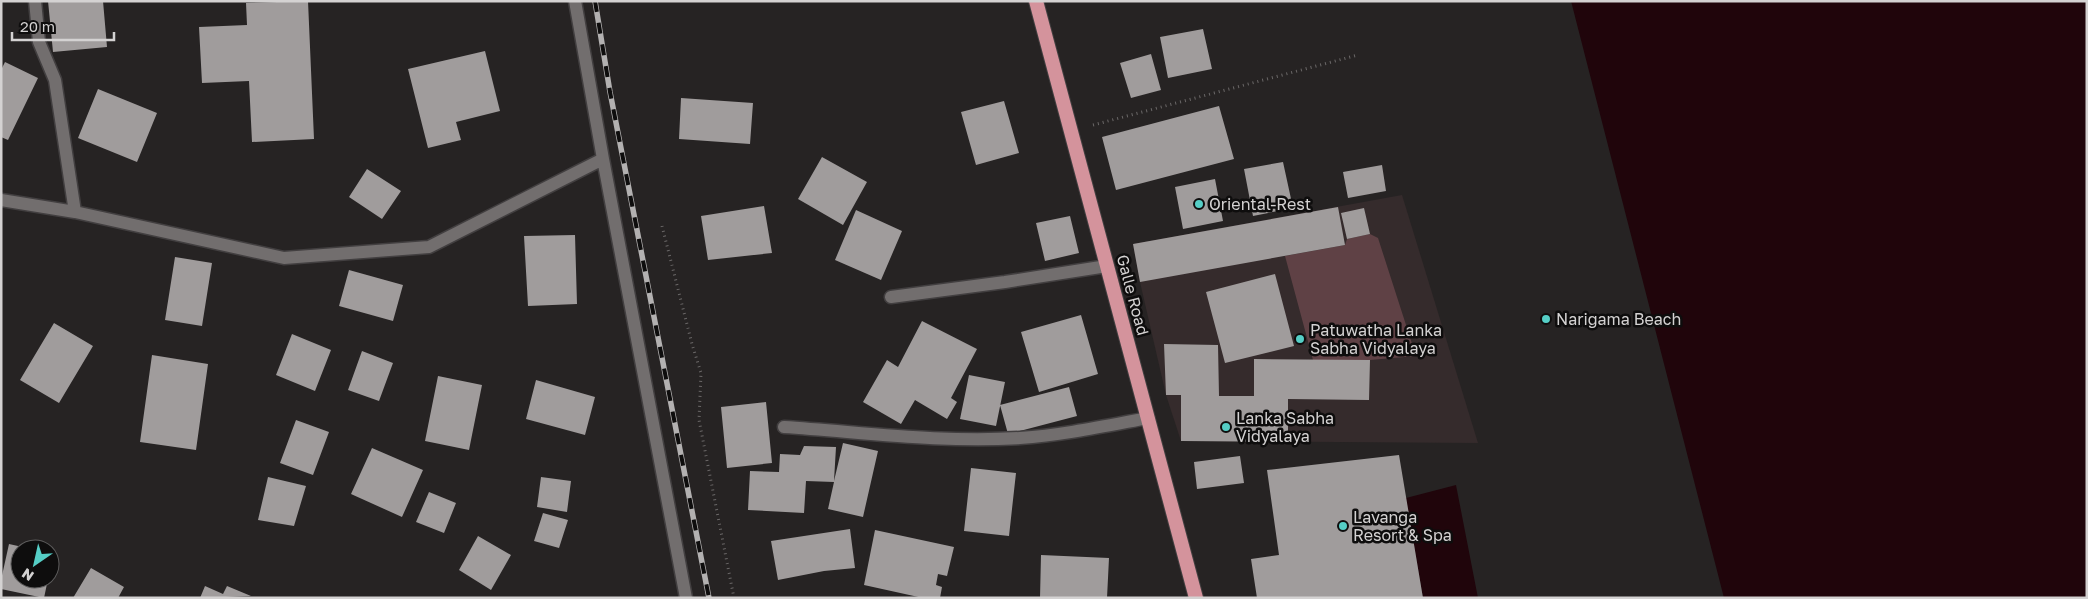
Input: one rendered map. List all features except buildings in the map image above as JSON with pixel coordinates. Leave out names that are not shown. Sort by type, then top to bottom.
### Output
[{"type":"highway","name":"Galle Road","points":[[1036,1],[1196,598]]},
{"type":"street","points":[[35,1],[39,42],[55,80],[75,212]]},
{"type":"street","points":[[575,1],[602,159],[686,598]]},
{"type":"street","points":[[1,200],[75,212],[284,258],[429,247],[602,159]]},
{"type":"street","points":[[891,297],[1107,266]]},
{"type":"street","points":[[784,427],[969,439],[1020,438],[1065,433],[1148,418]]},
{"type":"path","points":[[1071,131],[1358,55]]},
{"type":"path","points":[[662,226],[701,374],[699,420],[734,598]]},
{"type":"shaded area","points":[[1571,1],[2087,1],[2087,598],[1724,598]]},
{"type":"shaded area","name":"Patuwatha Lanka Sabha Vidyalaya","points":[[1402,195],[1478,443],[1181,441],[1166,395],[1133,244]]},
{"type":"shaded area","points":[[1370,234],[1378,238],[1416,356],[1370,360],[1313,360],[1285,256],[1345,245],[1347,239]]},
{"type":"shaded area","points":[[1456,485],[1478,598],[1423,598],[1406,498]]},
{"type":"railway","points":[[595,1],[610,92],[709,598]]},
{"type":"place","name":"Oriental-Rest","points":[[1199,204]]},
{"type":"place","name":"Narigama Beach","points":[[1546,319]]},
{"type":"place","name":"Patuwatha Lanka Sabha Vidyalaya","points":[[1300,339]]},
{"type":"place","name":"Lanka Sabha Vidyalaya","points":[[1226,427]]},
{"type":"place","name":"Lavanga Resort & Spa","points":[[1343,526]]}]
